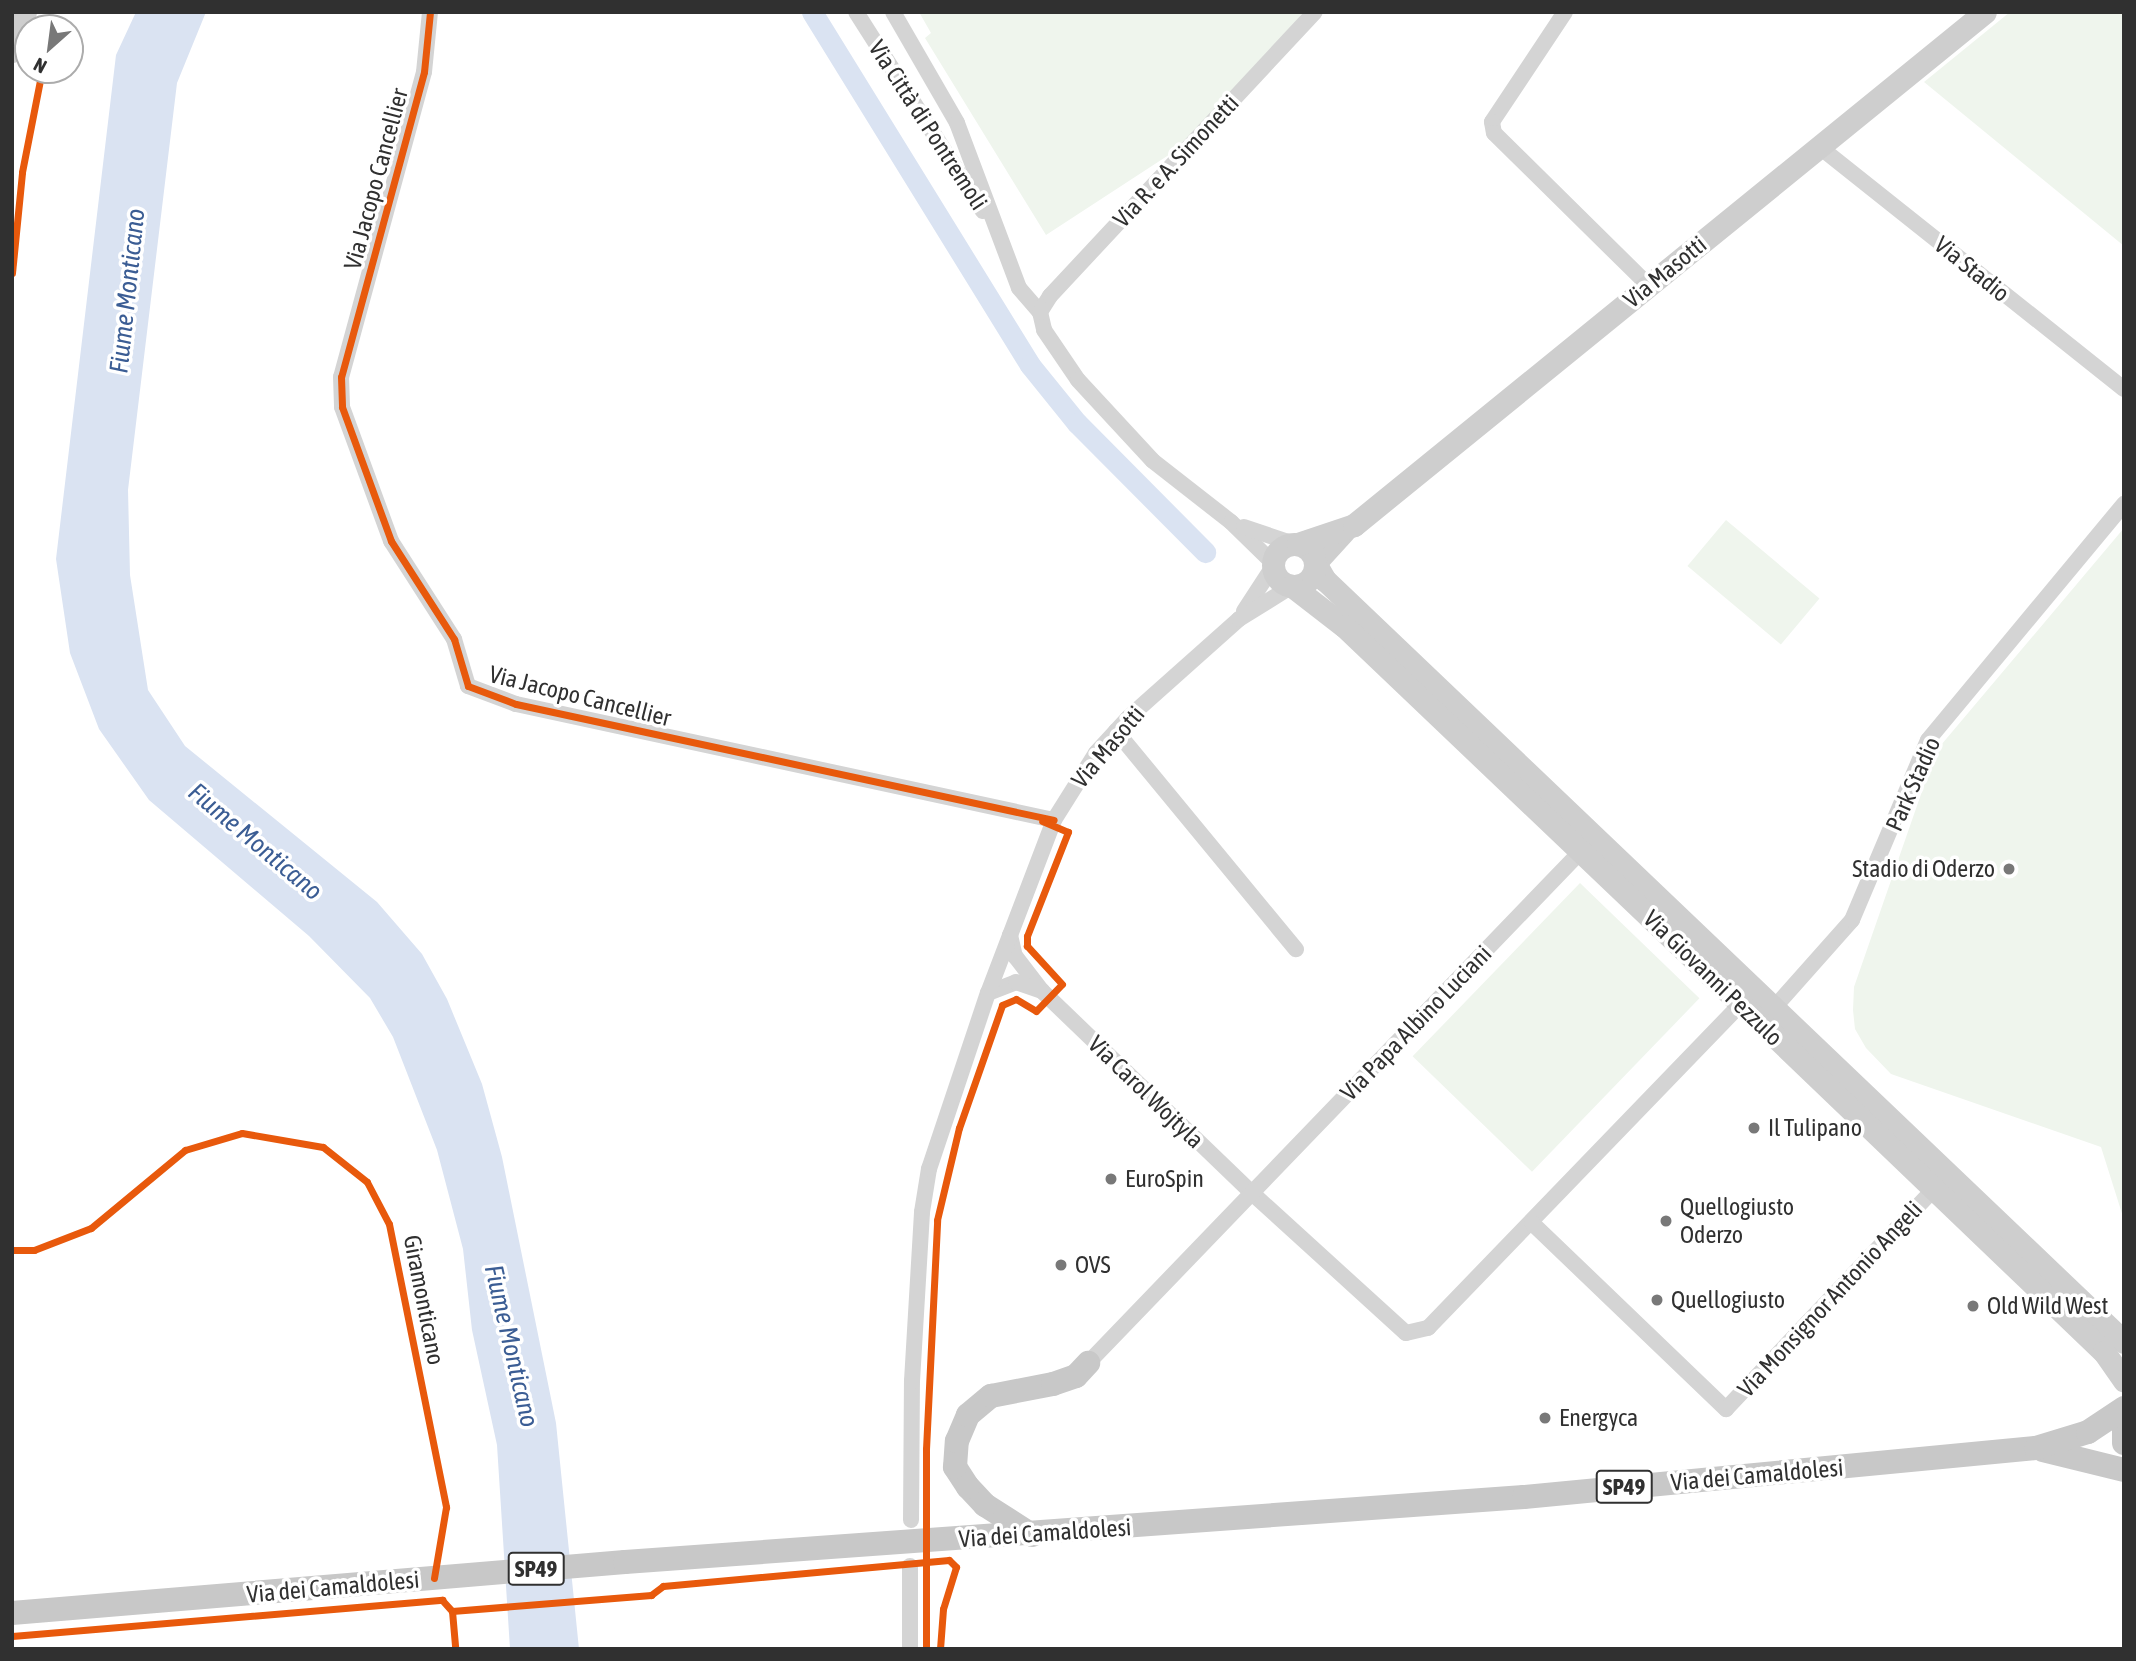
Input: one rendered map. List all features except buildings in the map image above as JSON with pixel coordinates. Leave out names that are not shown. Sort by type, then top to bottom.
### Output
[{"type":"main road","points":[[1032,1535],[985,1505],[968,1488],[955,1467],[957,1441],[968,1415],[991,1396],[1053,1384],[1076,1376],[1088,1363]]},
{"type":"main road","name":"Via dei Camaldolesi","points":[[12,1613],[625,1562],[1032,1535],[1524,1497],[2036,1448],[2088,1432],[2124,1408]]},
{"type":"main road","points":[[2124,1415],[2124,1443]]},
{"type":"main road","name":"Via dei Camaldolesi","points":[[2036,1448],[2124,1470]]},
{"type":"street","points":[[12,51],[25,12]]},
{"type":"street","name":"Via Jacopo Cancellier","points":[[430,12],[425,72],[341,377],[342,407],[391,541],[454,639],[468,686],[516,704],[1054,820]]},
{"type":"street","name":"Via Città di Pontremoli","points":[[856,12],[1000,237]]},
{"type":"street","name":"Via Città di Pontremoli","points":[[893,12],[954,117],[1019,288],[1040,312],[1044,330],[1078,380],[1153,461],[1231,522],[1272,565]]},
{"type":"street","name":"Via R. e A. Simonetti","points":[[1040,312],[1068,276],[1315,12]]},
{"type":"street","points":[[1565,12],[1492,122],[1494,133],[1647,285]]},
{"type":"street","name":"Via Masotti","points":[[1315,563],[1344,531],[1647,285],[1821,148],[1985,12]]},
{"type":"street","points":[[925,120],[935,123],[954,117]]},
{"type":"street","name":"Via Stadio","points":[[1821,148],[2124,388]]},
{"type":"street","name":"Park Stadio","points":[[1773,1009],[1852,920],[1928,740],[2124,504]]},
{"type":"street","name":"Via Città di Pontremoli","points":[[1231,522],[1294,544]]},
{"type":"street","name":"Via Masotti","points":[[1294,544],[1344,531]]},
{"type":"street","points":[[1272,565],[1278,549],[1294,544]]},
{"type":"street","name":"Via Giovanni Pezzulo","points":[[1294,544],[1310,551],[1315,563],[1338,594],[1588,845],[1741,1004],[1940,1183],[2124,1342]]},
{"type":"street","points":[[1292,586],[1311,577],[1315,563]]},
{"type":"street","name":"Via Masotti","points":[[1239,619],[1272,565]]},
{"type":"street","name":"Via Giovanni Pezzulo","points":[[1272,565],[1279,580],[1292,586],[1344,626],[1773,1009],[2104,1352],[2124,1381]]},
{"type":"street","name":"Via Masotti","points":[[911,1520],[910,1447],[922,1212],[929,1169],[988,993],[1054,820],[1072,787],[1116,731],[1239,619],[1292,586]]},
{"type":"street","points":[[1116,731],[1296,949]]},
{"type":"street","name":"Via Papa Albino Luciani","points":[[1251,1193],[1588,845]]},
{"type":"street","name":"Via Carol Wojtyla","points":[[1010,934],[1015,956],[1042,990],[1251,1193],[1406,1333],[1428,1328],[1532,1223]]},
{"type":"street","points":[[988,993],[1016,982],[1042,990]]},
{"type":"street","points":[[1532,1223],[1741,1004]]},
{"type":"street","name":"Via Monsignor Antonio Angeli","points":[[1532,1223],[1726,1409],[1940,1183]]},
{"type":"street","points":[[1088,1363],[1251,1193]]},
{"type":"street","points":[[910,1566],[910,1649]]},
{"type":"shaded area","points":[[919,12],[1303,12],[1277,47],[1181,147],[1046,235],[925,38],[931,33]]},
{"type":"shaded area","points":[[2010,12],[2124,12],[2124,246],[1924,82]]},
{"type":"shaded area","points":[[1726,520],[1819,598],[1781,644],[1687,566]]},
{"type":"shaded area","name":"Stadio di Oderzo","points":[[2124,528],[2124,1220],[2101,1147],[1891,1074],[1866,1048],[1855,1029],[1853,1010],[1854,987],[1936,751]]},
{"type":"shaded area","points":[[1580,883],[1699,998],[1532,1172],[1413,1056]]},
{"type":"water","name":"Fiume Monticano","points":[[136,12],[206,12],[177,83],[128,490],[130,575],[148,690],[185,746],[377,902],[422,954],[447,999],[482,1084],[502,1157],[556,1423],[579,1649],[510,1649],[497,1445],[472,1330],[463,1249],[437,1150],[393,1037],[370,998],[309,936],[149,800],[99,729],[70,653],[56,559],[116,55]]},
{"type":"waterway","points":[[812,12],[1030,365],[1077,423],[1205,552]]},
{"type":"cycle path","points":[[430,12],[424,72],[341,377],[342,407],[391,541],[454,639],[468,686],[516,704],[1054,820]]},
{"type":"cycle path","points":[[12,273],[22,172],[39,84]]},
{"type":"cycle path","points":[[926,1649],[926,1449],[937,1220],[959,1128],[1002,1005],[1016,999],[1036,1011],[1062,984],[1027,946],[1027,936],[1068,832],[1042,821]]},
{"type":"cycle path","name":"Giramonticano","points":[[12,1250],[34,1250],[91,1228],[185,1150],[242,1133],[323,1147],[367,1182],[389,1224],[446,1507],[434,1578]]},
{"type":"cycle path","points":[[452,1611],[651,1595],[663,1586],[949,1560],[956,1567],[943,1609],[940,1649]]},
{"type":"cycle path","points":[[12,1636],[442,1600],[452,1611],[455,1649]]},
{"type":"place","name":"Stadio di Oderzo","points":[[2009,869]]},
{"type":"place","name":"Il Tulipano","points":[[1754,1128]]},
{"type":"place","name":"EuroSpin","points":[[1111,1179]]},
{"type":"place","name":"Quellogiusto Oderzo","points":[[1666,1221]]},
{"type":"place","name":"OVS","points":[[1061,1265]]},
{"type":"place","name":"Quellogiusto","points":[[1657,1300]]},
{"type":"place","name":"Old Wild West","points":[[1973,1306]]},
{"type":"place","name":"Energyca","points":[[1545,1418]]}]
